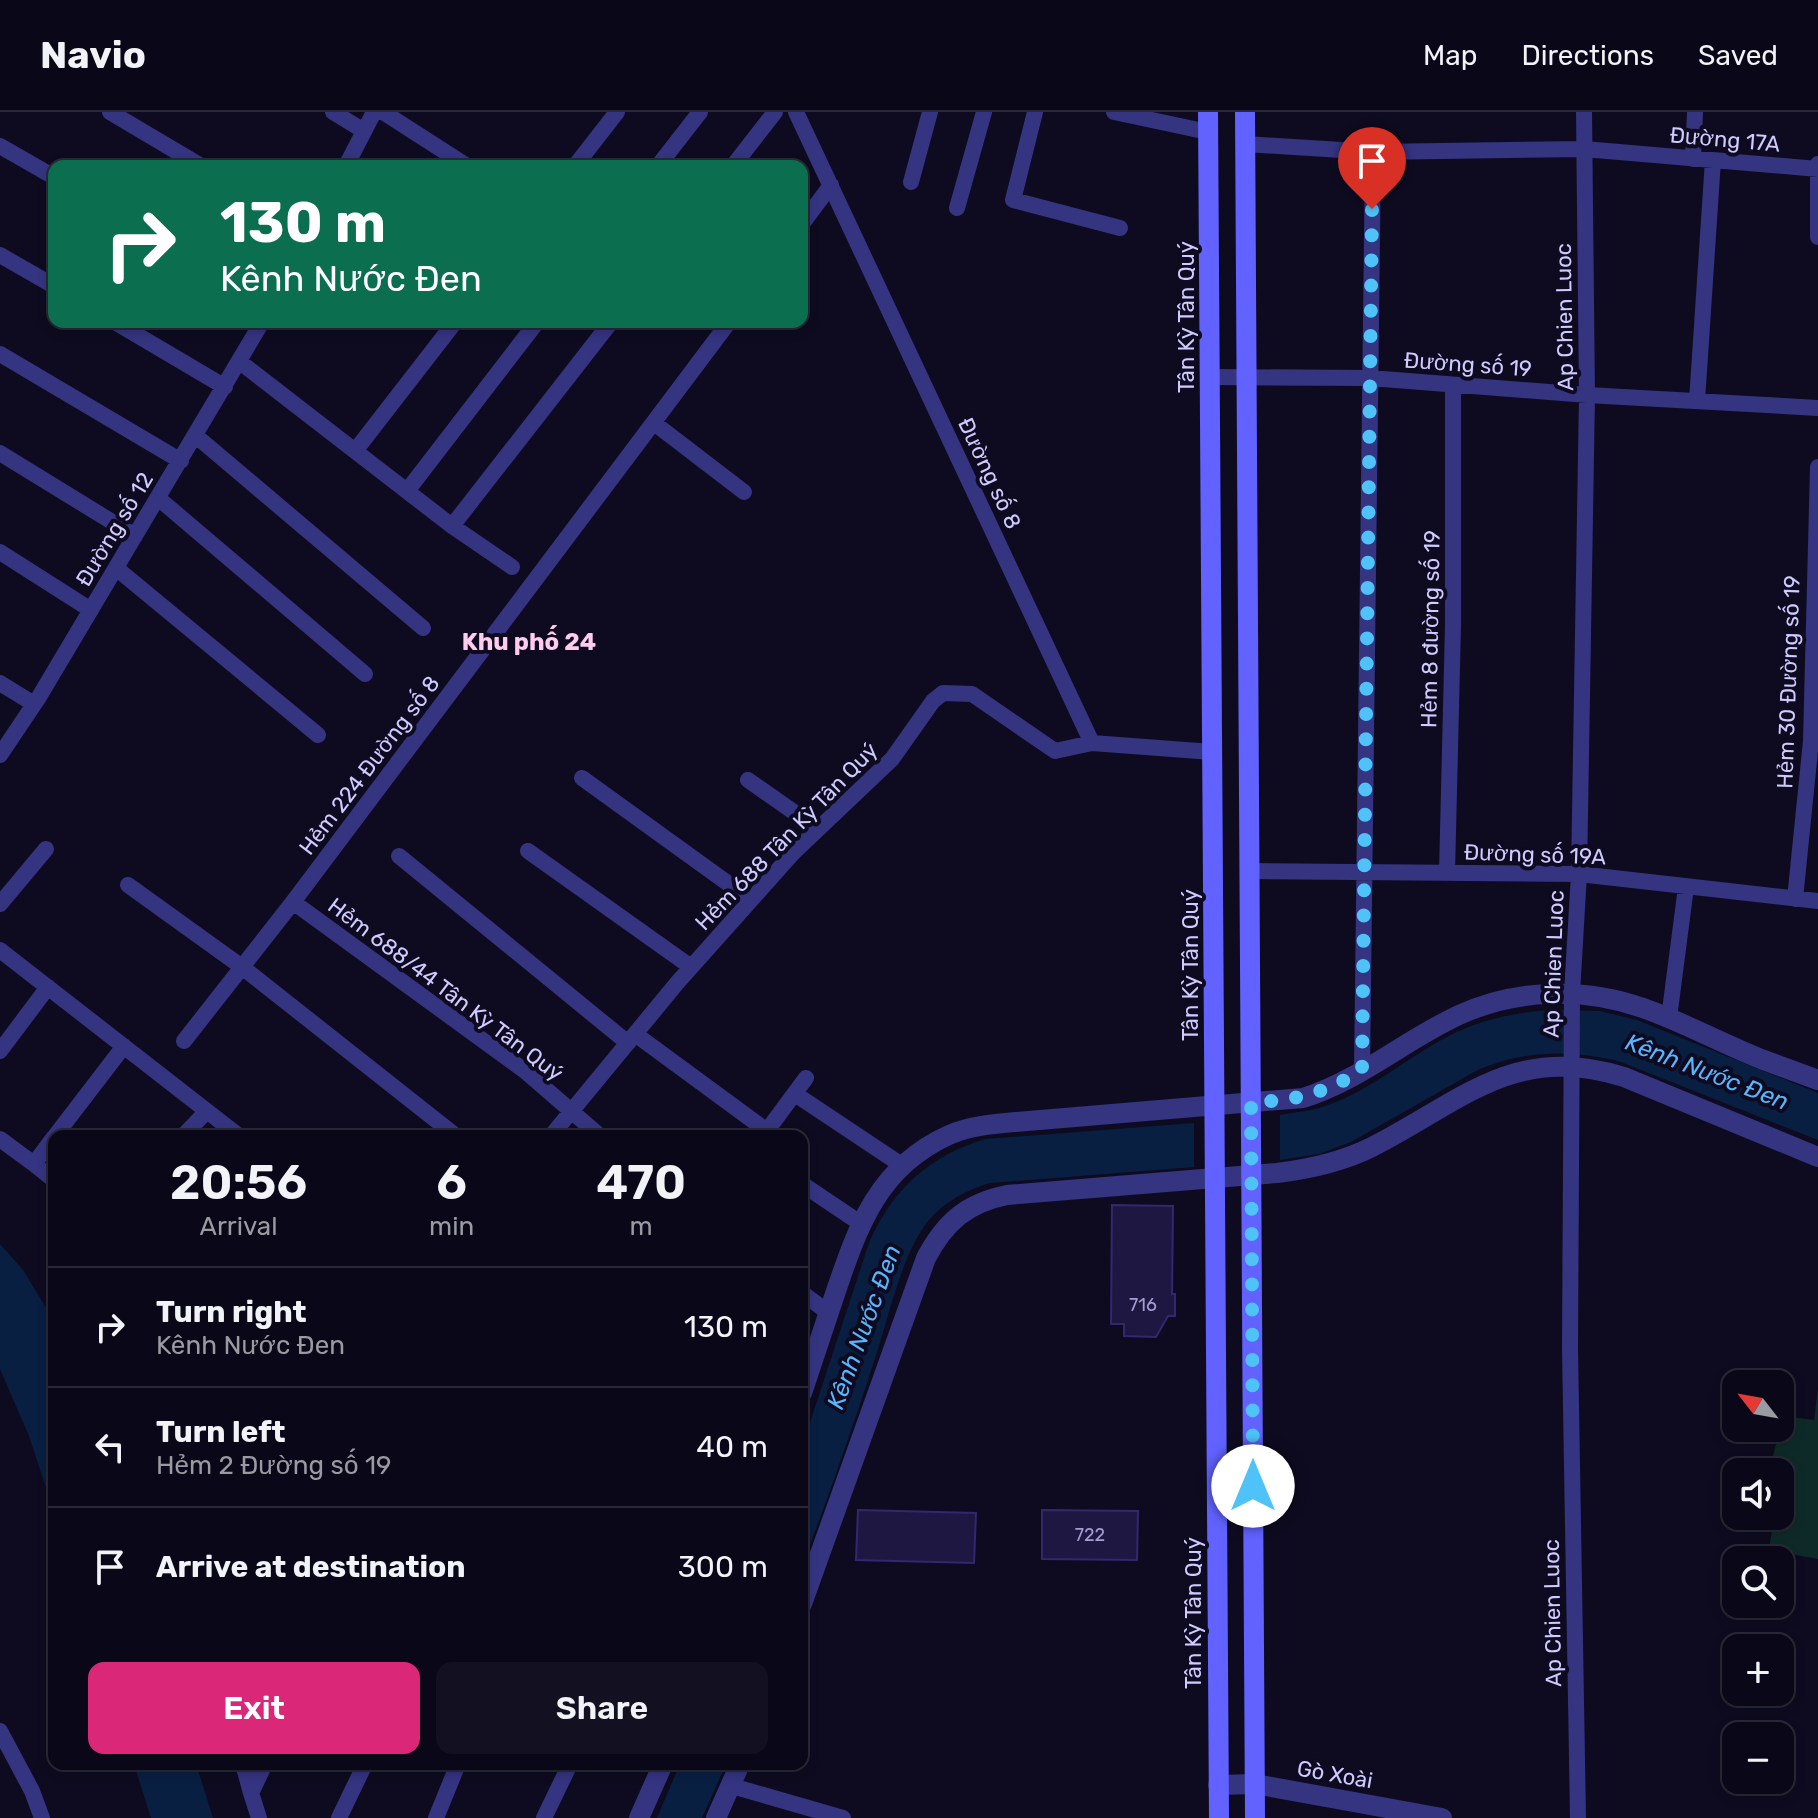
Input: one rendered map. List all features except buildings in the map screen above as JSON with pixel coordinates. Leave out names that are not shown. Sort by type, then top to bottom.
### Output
[{"type":"main road","points":[[1245,112],[1255,1818]]},
{"type":"main road","name":"Tân Kỳ Tân Quý","points":[[1208,122],[1219,1818]]},
{"type":"street","points":[[110,112],[191,160]]},
{"type":"street","points":[[333,112],[364,131]]},
{"type":"street","points":[[349,160],[374,112]]},
{"type":"street","points":[[383,112],[458,160]]},
{"type":"street","points":[[580,160],[617,112]]},
{"type":"street","points":[[663,160],[700,112]]},
{"type":"street","points":[[738,160],[775,112]]},
{"type":"street","name":"Đường số 8","points":[[796,112],[1092,743]]},
{"type":"street","points":[[911,182],[930,112]]},
{"type":"street","points":[[957,208],[984,112]]},
{"type":"street","points":[[1035,112],[1013,200],[1120,228]]},
{"type":"street","points":[[1114,112],[1208,122]]},
{"type":"street","name":"Ap Chien Luoc","points":[[1578,1818],[1570,1348],[1571,1061],[1579,874],[1587,395],[1584,112]]},
{"type":"street","points":[[1693,159],[1695,112]]},
{"type":"street","name":"Đường 17A","points":[[1245,144],[1373,152],[1584,149],[1818,168]]},
{"type":"street","points":[[0,146],[48,174]]},
{"type":"street","points":[[1362,1071],[1373,152]]},
{"type":"street","points":[[1697,401],[1713,160]]},
{"type":"street","points":[[1818,168],[1818,237]]},
{"type":"street","points":[[808,216],[831,185]]},
{"type":"street","points":[[0,255],[48,283]]},
{"type":"street","points":[[125,328],[225,387]]},
{"type":"street","name":"Đường số 12","points":[[1,753],[91,610],[259,328]]},
{"type":"street","points":[[355,451],[450,328]]},
{"type":"street","points":[[407,491],[532,328]]},
{"type":"street","points":[[452,526],[606,328]]},
{"type":"street","name":"Hẻm 224 Đường số 8","points":[[184,1041],[293,902],[725,328]]},
{"type":"street","points":[[0,354],[181,461]]},
{"type":"street","points":[[240,362],[452,526],[512,567]]},
{"type":"street","name":"Đường số 19","points":[[1210,377],[1370,378],[1587,395],[1818,408]]},
{"type":"street","name":"Hẻm 8 đường số 19","points":[[1447,873],[1453,626],[1453,385]]},
{"type":"street","points":[[654,423],[744,492]]},
{"type":"street","points":[[196,436],[423,628]]},
{"type":"street","points":[[0,453],[135,536]]},
{"type":"street","name":"Hẻm 30 Đường số 19","points":[[1795,899],[1814,741],[1818,467]]},
{"type":"street","points":[[158,498],[365,674]]},
{"type":"street","points":[[0,552],[91,610]]},
{"type":"street","points":[[116,568],[318,735]]},
{"type":"street","points":[[0,683],[34,704]]},
{"type":"street","name":"Hẻm 688 Tân Kỳ Tân Quý","points":[[556,1130],[691,967],[818,829],[892,759],[933,701],[943,693],[972,694],[1055,751],[1092,743]]},
{"type":"street","points":[[1092,743],[1212,752]]},
{"type":"street","points":[[582,778],[751,900]]},
{"type":"street","points":[[748,780],[818,829]]},
{"type":"street","points":[[0,904],[46,849]]},
{"type":"street","points":[[528,851],[691,967]]},
{"type":"street","points":[[399,856],[632,1039],[761,1130]]},
{"type":"street","name":"Đường số 19A","points":[[1249,871],[1579,874],[1818,901]]},
{"type":"street","points":[[128,885],[242,967],[448,1130]]},
{"type":"street","points":[[1669,1018],[1686,887]]},
{"type":"street","name":"Hẻm 688/44 Tân Kỳ Tân Quý","points":[[293,902],[525,1071],[593,1130]]},
{"type":"street","points":[[0,950],[231,1130]]},
{"type":"street","points":[[0,1051],[48,987]]},
{"type":"street","points":[[808,1375],[860,1223],[879,1192],[903,1166],[949,1135],[990,1125],[1303,1098],[1362,1071],[1428,1031],[1477,1007],[1519,998],[1625,1002],[1818,1080]]},
{"type":"street","points":[[59,1130],[124,1046]]},
{"type":"street","points":[[808,1587],[926,1258],[952,1219],[978,1203],[1007,1195],[1299,1171],[1373,1147],[1482,1084],[1571,1061],[1624,1077],[1818,1157]]},
{"type":"street","points":[[767,1130],[806,1078]]},
{"type":"street","points":[[795,1094],[903,1166]]},
{"type":"street","points":[[189,1130],[207,1111]]},
{"type":"street","points":[[0,1139],[48,1175]]},
{"type":"street","points":[[34,1164],[48,1144]]},
{"type":"street","points":[[808,1188],[860,1223]]},
{"type":"street","points":[[808,1297],[829,1313]]},
{"type":"street","points":[[0,1731],[32,1791],[42,1818]]},
{"type":"street","points":[[245,1770],[259,1818]]},
{"type":"street","points":[[251,1793],[262,1770]]},
{"type":"street","points":[[339,1818],[362,1770]]},
{"type":"street","points":[[436,1818],[456,1770]]},
{"type":"street","points":[[544,1818],[567,1770]]},
{"type":"street","points":[[639,1818],[660,1770]]},
{"type":"street","points":[[716,1818],[738,1770]]},
{"type":"street","name":"Gò Xoài","points":[[1218,1785],[1255,1784],[1442,1818]]},
{"type":"street","points":[[732,1786],[836,1817]]},
{"type":"green space","points":[[1818,1389],[1818,1559],[1794,1555],[1794,1546],[1770,1546],[1772,1530],[1794,1530],[1794,1458],[1772,1458],[1776,1442],[1794,1442],[1794,1418],[1814,1420]]},
{"type":"water","name":"Kênh Nước Đen","points":[[1549,1010],[1600,1011],[1637,1020],[1818,1093],[1818,1140],[1621,1062],[1584,1055],[1546,1054],[1509,1059],[1474,1072],[1351,1142],[1319,1154],[1280,1160],[1280,1115],[1316,1109],[1344,1099],[1432,1045],[1471,1026],[1509,1015]]},
{"type":"water","name":"Kênh Nước Đen","points":[[1194,1123],[1194,1167],[990,1183],[972,1189],[941,1208],[919,1234],[904,1266],[850,1433],[808,1549],[808,1429],[869,1243],[889,1207],[915,1178],[946,1155],[985,1139]]},
{"type":"water","points":[[0,1244],[23,1270],[48,1311],[48,1494],[29,1436],[0,1369]]},
{"type":"water","points":[[136,1770],[198,1770],[213,1818],[151,1818]]},
{"type":"water","points":[[677,1770],[723,1770],[702,1818],[657,1818]]},
{"type":"district","name":"Khu phố 24","points":[[529,642]]},
{"type":"route","points":[[1253,1486],[1251,1103],[1303,1098],[1362,1071],[1372,209]]}]
